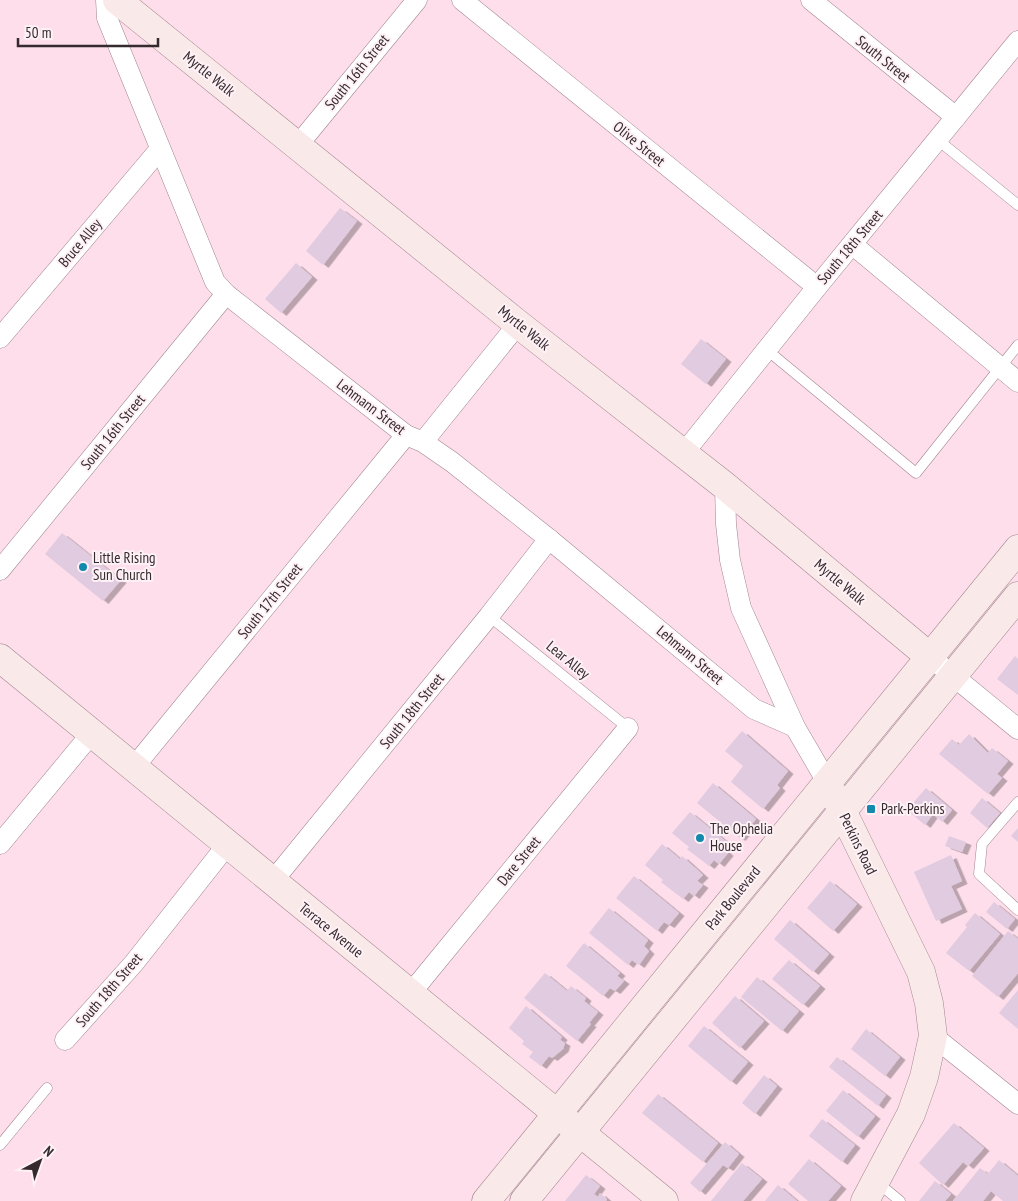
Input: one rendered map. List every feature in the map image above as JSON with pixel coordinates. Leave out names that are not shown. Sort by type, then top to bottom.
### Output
[{"type":"street","name":"Lehmann Street","points":[[106,0],[107,18],[160,149],[215,282],[226,294],[414,438],[452,462],[549,539],[754,709],[795,727]]},
{"type":"street","name":"Myrtle Walk","points":[[117,0],[518,324],[725,486],[930,657]]},
{"type":"street","name":"South 16th Street","points":[[298,145],[417,0]]},
{"type":"street","name":"Olive Street","points":[[462,0],[817,287]]},
{"type":"street","name":"South Street","points":[[811,0],[956,118]]},
{"type":"street","name":"South 18th Street","points":[[683,454],[1018,41]]},
{"type":"street","name":"Bruce Alley","points":[[0,338],[160,149]]},
{"type":"street","points":[[853,245],[1018,382]]},
{"type":"street","name":"South 16th Street","points":[[0,570],[226,294]]},
{"type":"street","name":"South 17th Street","points":[[134,767],[414,438],[518,324]]},
{"type":"street","name":"Perkins Road","points":[[725,486],[726,524],[730,560],[741,608],[795,727],[842,811],[921,972],[929,1003],[933,1036],[924,1077],[911,1114],[871,1191]]},
{"type":"street","name":"South 18th Street","points":[[272,882],[489,616],[549,539]]},
{"type":"street","name":"Park Boulevard","points":[[486,1201],[1018,549]]},
{"type":"street","points":[[524,1201],[1018,596]]},
{"type":"street","points":[[930,657],[1018,729]]},
{"type":"street","name":"Terrace Avenue","points":[[0,658],[664,1201]]},
{"type":"street","name":"Dare Street","points":[[410,994],[628,728]]},
{"type":"street","points":[[0,844],[92,734]]},
{"type":"street","name":"South 18th Street","points":[[65,1040],[134,963],[227,845]]},
{"type":"street","points":[[933,1036],[1018,1104]]},
{"type":"lane","points":[[938,140],[1018,205]]},
{"type":"lane","points":[[766,350],[916,473],[1018,345]]},
{"type":"lane","name":"Lear Alley","points":[[489,616],[628,728]]},
{"type":"lane","points":[[1018,802],[982,844],[980,874],[1018,910]]},
{"type":"lane","points":[[0,1145],[46,1088]]},
{"type":"lane","points":[[871,1191],[900,1201]]},
{"type":"building","points":[[340,208],[357,221],[323,265],[306,251]]},
{"type":"building","points":[[296,263],[312,277],[281,313],[265,299]]},
{"type":"building","points":[[701,339],[726,359],[706,384],[681,364]]},
{"type":"building","name":"Little Rising Sun Church","points":[[62,533],[121,580],[103,601],[45,554]]},
{"type":"building","points":[[1015,656],[1018,659],[1018,695],[997,679]]},
{"type":"building","points":[[742,731],[788,771],[777,785],[780,788],[763,809],[731,782],[743,766],[725,751]]},
{"type":"building","points":[[969,734],[988,753],[992,748],[1008,761],[997,774],[1002,778],[988,794],[939,754],[952,739],[959,745]]},
{"type":"building","points":[[713,783],[756,819],[740,838],[697,803]]},
{"type":"building","points":[[926,788],[952,810],[942,822],[933,814],[925,825],[907,810]]},
{"type":"building","points":[[982,798],[1000,813],[987,828],[970,813]]},
{"type":"building","name":"The Ophelia House","points":[[690,812],[728,843],[723,848],[728,853],[719,864],[714,860],[709,866],[687,849],[689,847],[672,833]]},
{"type":"building","points":[[1018,828],[1018,842],[1011,836]]},
{"type":"building","points":[[949,836],[966,842],[962,852],[945,846]]},
{"type":"building","points":[[662,844],[680,859],[682,856],[703,875],[697,881],[703,885],[694,896],[689,892],[683,899],[661,882],[663,880],[645,865]]},
{"type":"building","points":[[951,855],[962,881],[951,886],[962,909],[936,921],[914,872]]},
{"type":"building","points":[[634,876],[679,913],[669,925],[664,922],[657,931],[616,898]]},
{"type":"building","points":[[830,881],[857,904],[833,931],[807,908]]},
{"type":"building","points":[[994,902],[1015,919],[1007,929],[986,912]]},
{"type":"building","points":[[609,908],[648,940],[644,946],[649,951],[639,965],[632,960],[628,965],[589,933]]},
{"type":"building","points":[[975,913],[1000,934],[969,971],[946,953],[967,927],[965,925]]},
{"type":"building","points":[[790,920],[829,954],[813,972],[774,939]]},
{"type":"building","points":[[1008,931],[1018,939],[1018,973],[998,997],[972,976]]},
{"type":"building","points":[[584,943],[620,973],[617,976],[624,981],[615,991],[610,988],[603,996],[566,966]]},
{"type":"building","points":[[789,960],[820,986],[803,1005],[772,979]]},
{"type":"building","points":[[545,973],[567,991],[571,986],[586,998],[584,1001],[598,1012],[577,1041],[524,998]]},
{"type":"building","points":[[757,977],[799,1011],[782,1031],[741,997]]},
{"type":"building","points":[[1018,990],[1018,1029],[999,1013]]},
{"type":"building","points":[[735,996],[764,1021],[740,1048],[712,1023]]},
{"type":"building","points":[[526,1006],[562,1037],[560,1040],[565,1043],[563,1049],[552,1058],[549,1056],[541,1066],[529,1057],[533,1052],[522,1044],[524,1041],[509,1028]]},
{"type":"building","points":[[704,1026],[748,1062],[731,1082],[688,1046]]},
{"type":"building","points":[[866,1029],[900,1057],[885,1076],[851,1049]]},
{"type":"building","points":[[837,1057],[886,1095],[878,1106],[829,1067]]},
{"type":"building","points":[[764,1075],[777,1086],[755,1114],[742,1103]]},
{"type":"building","points":[[843,1090],[875,1116],[858,1137],[826,1111]]},
{"type":"building","points":[[658,1094],[718,1143],[703,1162],[642,1113]]},
{"type":"building","points":[[822,1119],[855,1145],[842,1162],[809,1136]]},
{"type":"building","points":[[954,1123],[984,1148],[968,1166],[963,1162],[943,1185],[919,1163]]},
{"type":"building","points":[[725,1142],[739,1154],[728,1168],[723,1165],[700,1192],[690,1183]]},
{"type":"building","points":[[809,1159],[841,1186],[828,1201],[808,1201],[788,1184]]},
{"type":"building","points":[[999,1160],[1018,1176],[1018,1201],[1003,1201],[991,1191],[983,1201],[953,1201],[980,1168],[988,1174]]},
{"type":"building","points":[[742,1163],[762,1179],[743,1201],[711,1201]]},
{"type":"building","points":[[586,1175],[600,1186],[594,1194],[598,1197],[600,1193],[607,1199],[606,1201],[565,1201]]},
{"type":"building","points":[[935,1181],[951,1194],[945,1201],[919,1201]]},
{"type":"building","points":[[778,1185],[797,1201],[765,1201]]},
{"type":"place","name":"Little Rising Sun Church","points":[[83,567]]},
{"type":"place","name":"Park-Perkins","points":[[871,809]]},
{"type":"place","name":"The Ophelia House","points":[[700,838]]}]
